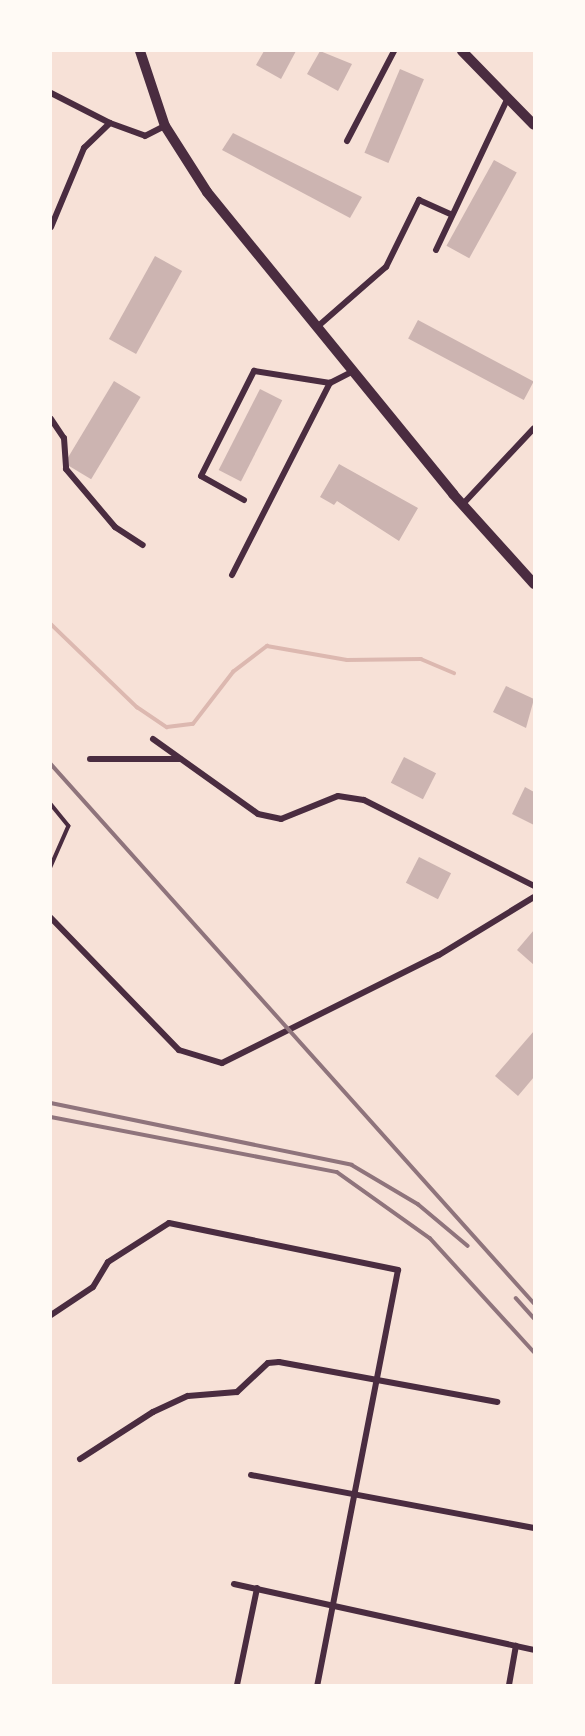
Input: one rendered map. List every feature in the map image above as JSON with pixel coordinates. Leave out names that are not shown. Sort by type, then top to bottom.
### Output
[{"type":"main road","points":[[140,51],[165,126],[222,212],[462,505],[534,584]]},
{"type":"main road","points":[[462,51],[534,125]]},
{"type":"street","points":[[347,141],[394,51]]},
{"type":"street","points":[[51,93],[110,124],[145,136],[165,126]]},
{"type":"street","points":[[436,250],[508,98]]},
{"type":"street","points":[[51,227],[84,148],[110,124]]},
{"type":"street","points":[[316,328],[386,267],[419,200],[452,215]]},
{"type":"street","points":[[244,500],[201,476],[254,371],[330,383],[352,372]]},
{"type":"street","points":[[232,575],[330,383]]},
{"type":"street","points":[[51,419],[64,438],[66,469],[115,527],[143,545]]},
{"type":"street","points":[[462,505],[534,428]]},
{"type":"street","points":[[153,739],[258,814],[281,819],[338,796],[364,800],[534,886]]},
{"type":"street","points":[[90,759],[180,759]]},
{"type":"street","points":[[51,918],[179,1050],[222,1063],[248,1054],[312,1018],[439,955],[534,897]]},
{"type":"street","points":[[51,1315],[93,1287],[108,1262],[169,1223],[398,1270],[317,1685]]},
{"type":"street","points":[[80,1460],[188,1396],[237,1392],[268,1363],[497,1402]]},
{"type":"street","points":[[251,1475],[352,1498],[534,1528]]},
{"type":"street","points":[[234,1584],[534,1650]]},
{"type":"street","points":[[237,1685],[257,1588]]},
{"type":"street","points":[[509,1685],[516,1646]]},
{"type":"lane","points":[[51,804],[69,826],[51,867]]},
{"type":"building","points":[[264,51],[296,51],[281,79],[256,65]]},
{"type":"building","points":[[320,51],[352,64],[338,91],[307,74]]},
{"type":"building","points":[[400,69],[424,79],[388,163],[364,153]]},
{"type":"building","points":[[233,133],[362,197],[350,218],[222,150]]},
{"type":"building","points":[[494,160],[517,173],[469,258],[446,246]]},
{"type":"building","points":[[155,256],[182,271],[136,354],[109,339]]},
{"type":"building","points":[[418,320],[534,382],[524,400],[408,339]]},
{"type":"building","points":[[114,381],[141,397],[91,479],[65,463]]},
{"type":"building","points":[[260,389],[282,400],[241,481],[219,470]]},
{"type":"building","points":[[339,464],[418,508],[399,541],[337,501],[334,505],[320,497]]},
{"type":"building","points":[[506,686],[534,699],[526,728],[493,712]]},
{"type":"building","points":[[404,757],[436,773],[423,799],[391,783]]},
{"type":"building","points":[[525,787],[534,792],[534,825],[512,814]]},
{"type":"building","points":[[419,857],[451,873],[438,899],[406,883]]},
{"type":"building","points":[[534,930],[534,965],[517,950]]},
{"type":"building","points":[[534,1031],[534,1077],[518,1096],[495,1076]]},
{"type":"waterway","points":[[51,624],[137,707],[167,727],[193,724],[233,672],[267,646],[347,660],[421,659],[454,673]]},
{"type":"railway","points":[[51,764],[534,1303]]},
{"type":"railway","points":[[51,1103],[352,1165],[418,1204],[468,1246]]},
{"type":"railway","points":[[51,1117],[337,1172],[430,1238],[534,1352]]},
{"type":"railway","points":[[516,1298],[534,1318]]}]
